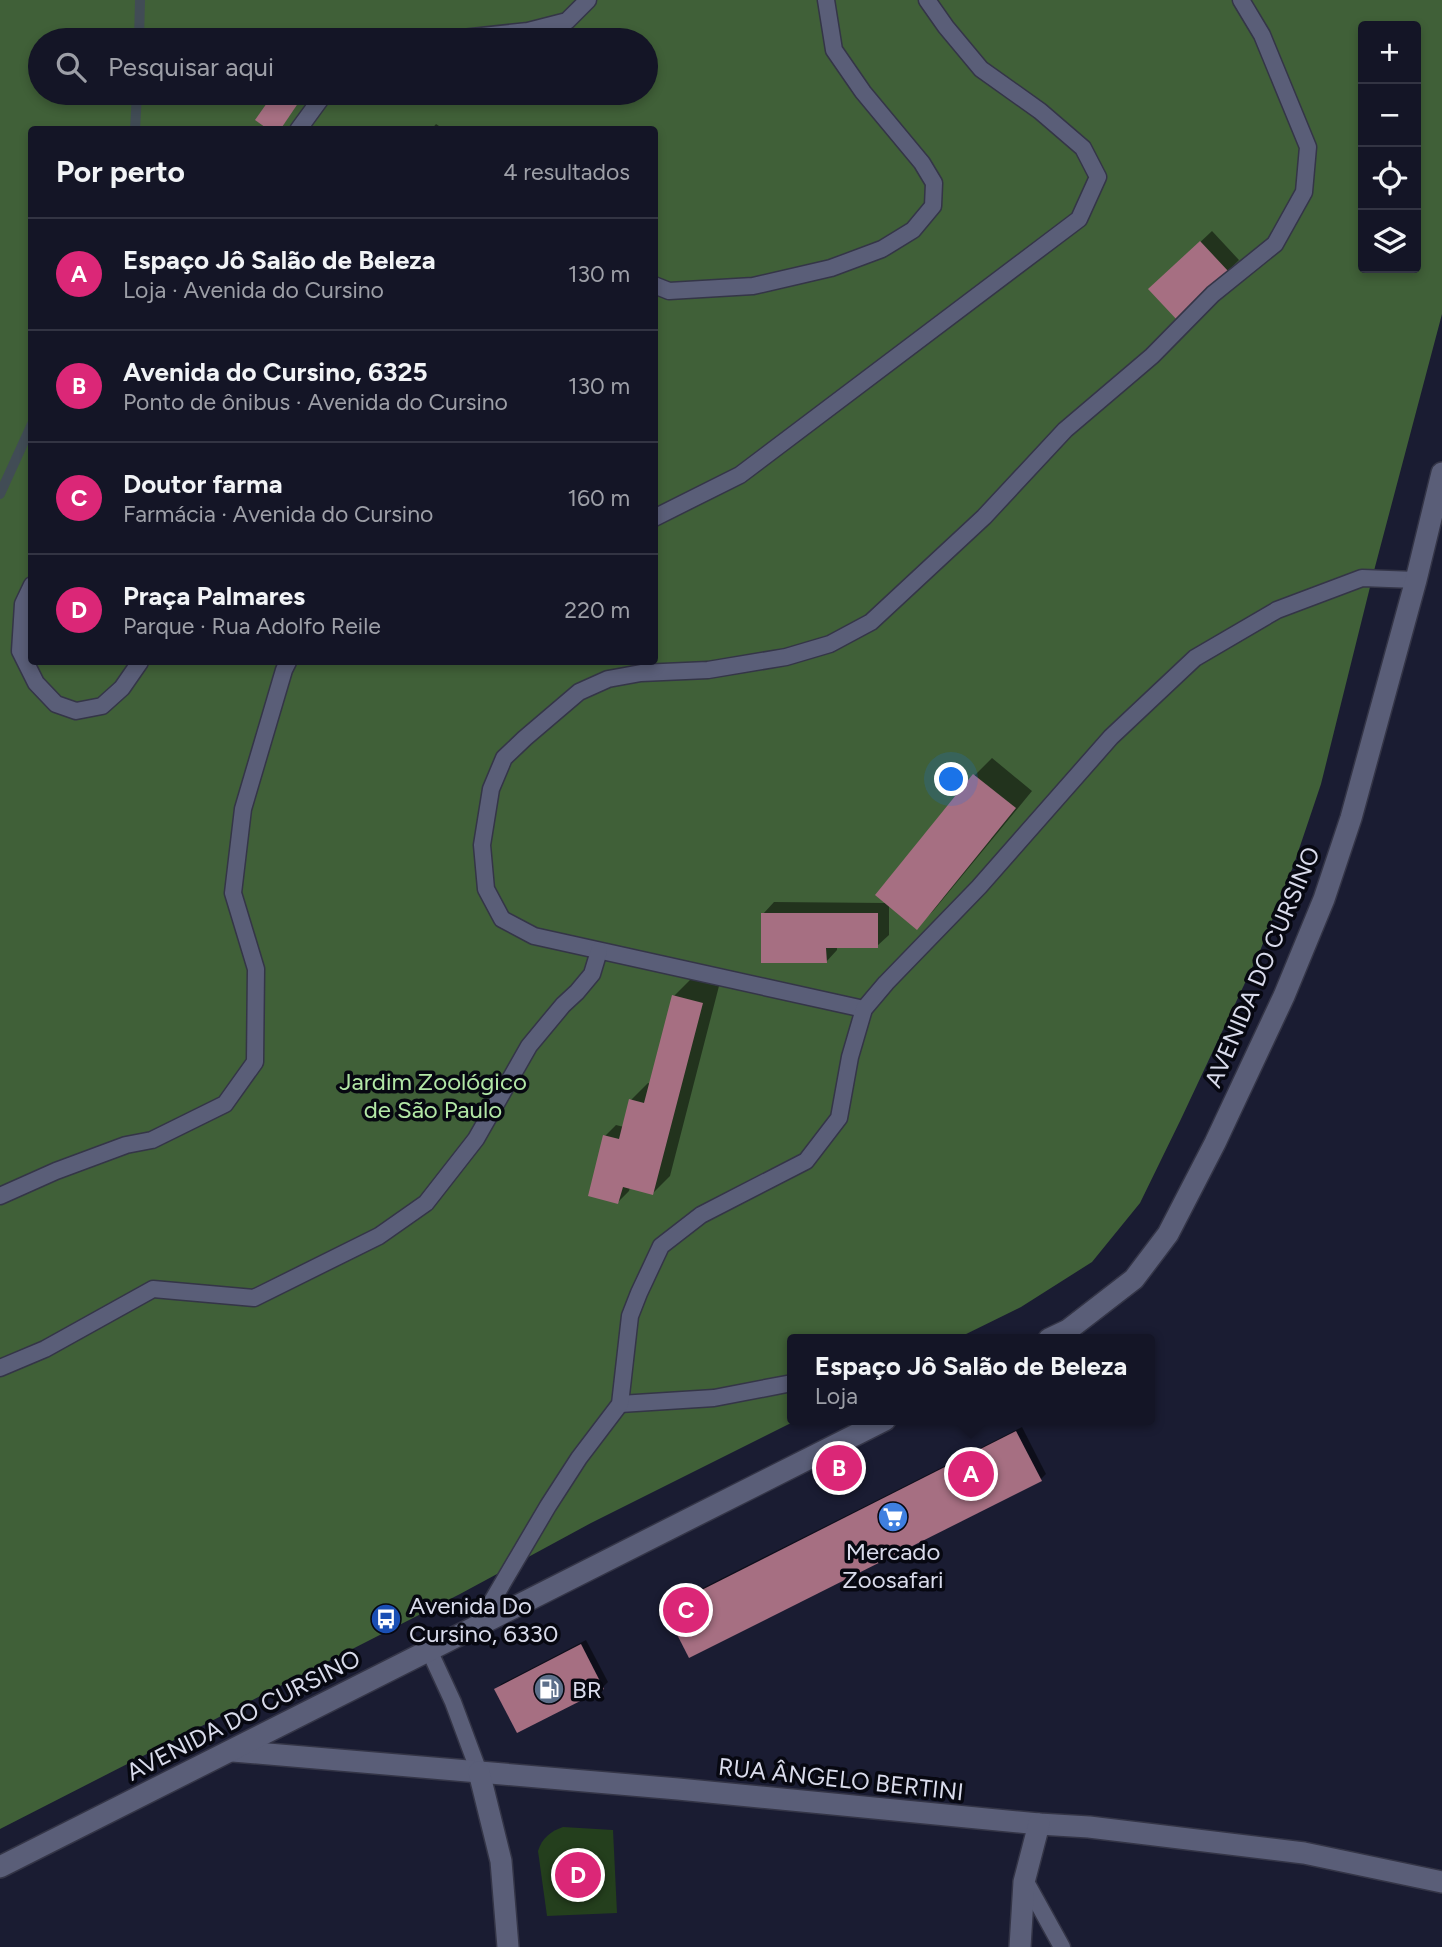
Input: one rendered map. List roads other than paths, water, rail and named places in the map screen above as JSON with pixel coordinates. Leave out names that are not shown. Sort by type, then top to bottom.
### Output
[{"type":"main road","name":"AVENIDA DO CURSINO","points":[[1060,1334],[1134,1279],[1168,1234],[1215,1143],[1284,996],[1324,899],[1351,818],[1416,580],[1442,473]]},
{"type":"main road","name":"AVENIDA DO CURSINO","points":[[0,1867],[875,1425]]},
{"type":"main road","name":"RUA ÂNGELO BERTINI","points":[[233,1751],[1089,1827],[1304,1853],[1442,1882]]},
{"type":"main road","points":[[480,1772],[501,1861],[508,1947]]},
{"type":"main road","points":[[1020,1947],[1025,1880],[1039,1824]]},
{"type":"lane","points":[[539,28],[567,20],[587,0]]},
{"type":"lane","points":[[658,287],[669,291],[752,286],[831,268],[883,249],[913,230],[933,206],[934,183],[922,163],[863,92],[834,50],[826,0]]},
{"type":"lane","points":[[658,516],[740,475],[1079,219],[1098,177],[1083,148],[1040,111],[981,69],[927,0]]},
{"type":"lane","points":[[864,1009],[534,936],[502,919],[486,889],[482,845],[491,789],[504,758],[525,738],[579,692],[608,679],[641,673],[708,670],[786,657],[830,644],[871,622],[984,517],[1065,430],[1152,356],[1213,294],[1275,244],[1304,192],[1308,147],[1262,34],[1241,0]]},
{"type":"lane","points":[[301,126],[316,105]]},
{"type":"lane","points":[[478,1625],[548,1506],[579,1458],[620,1404],[631,1316],[661,1246],[702,1215],[806,1161],[839,1118],[850,1057],[864,1009],[886,983],[979,887],[1111,737],[1195,658],[1277,610],[1362,578],[1416,580]]},
{"type":"lane","points":[[28,593],[23,604],[20,651],[36,683],[56,704],[76,711],[102,706],[122,688],[138,665]]},
{"type":"lane","points":[[0,1196],[56,1171],[126,1145],[152,1140],[225,1104],[255,1062],[256,969],[233,893],[243,809],[286,665]]},
{"type":"lane","points":[[0,1368],[45,1349],[153,1289],[254,1297],[379,1236],[426,1202],[476,1139],[529,1046],[592,974],[599,951]]},
{"type":"lane","points":[[620,1404],[714,1398],[787,1384]]},
{"type":"lane","points":[[429,1650],[480,1772]]},
{"type":"lane","points":[[1025,1880],[1062,1947]]},
{"type":"waterway","points":[[139,28],[140,0]]},
{"type":"waterway","points":[[135,126],[136,105]]},
{"type":"waterway","points":[[0,494],[28,433]]},
{"type":"place","name":"Avenida do Cursino, 6325","points":[[839,1468]]},
{"type":"place","name":"Espaço Jô Salão de Beleza","points":[[971,1474]]},
{"type":"place","name":"Mercado Zoosafari","points":[[893,1517]]},
{"type":"place","name":"Doutor farma","points":[[686,1610]]},
{"type":"place","name":"Avenida Do Cursino, 6330","points":[[386,1619]]},
{"type":"place","name":"BR","points":[[549,1689]]},
{"type":"place","name":"Praça Palmares","points":[[578,1875]]},
{"type":"park label","name":"Jardim Zoológico de São Paulo","points":[[433,1095]]}]
